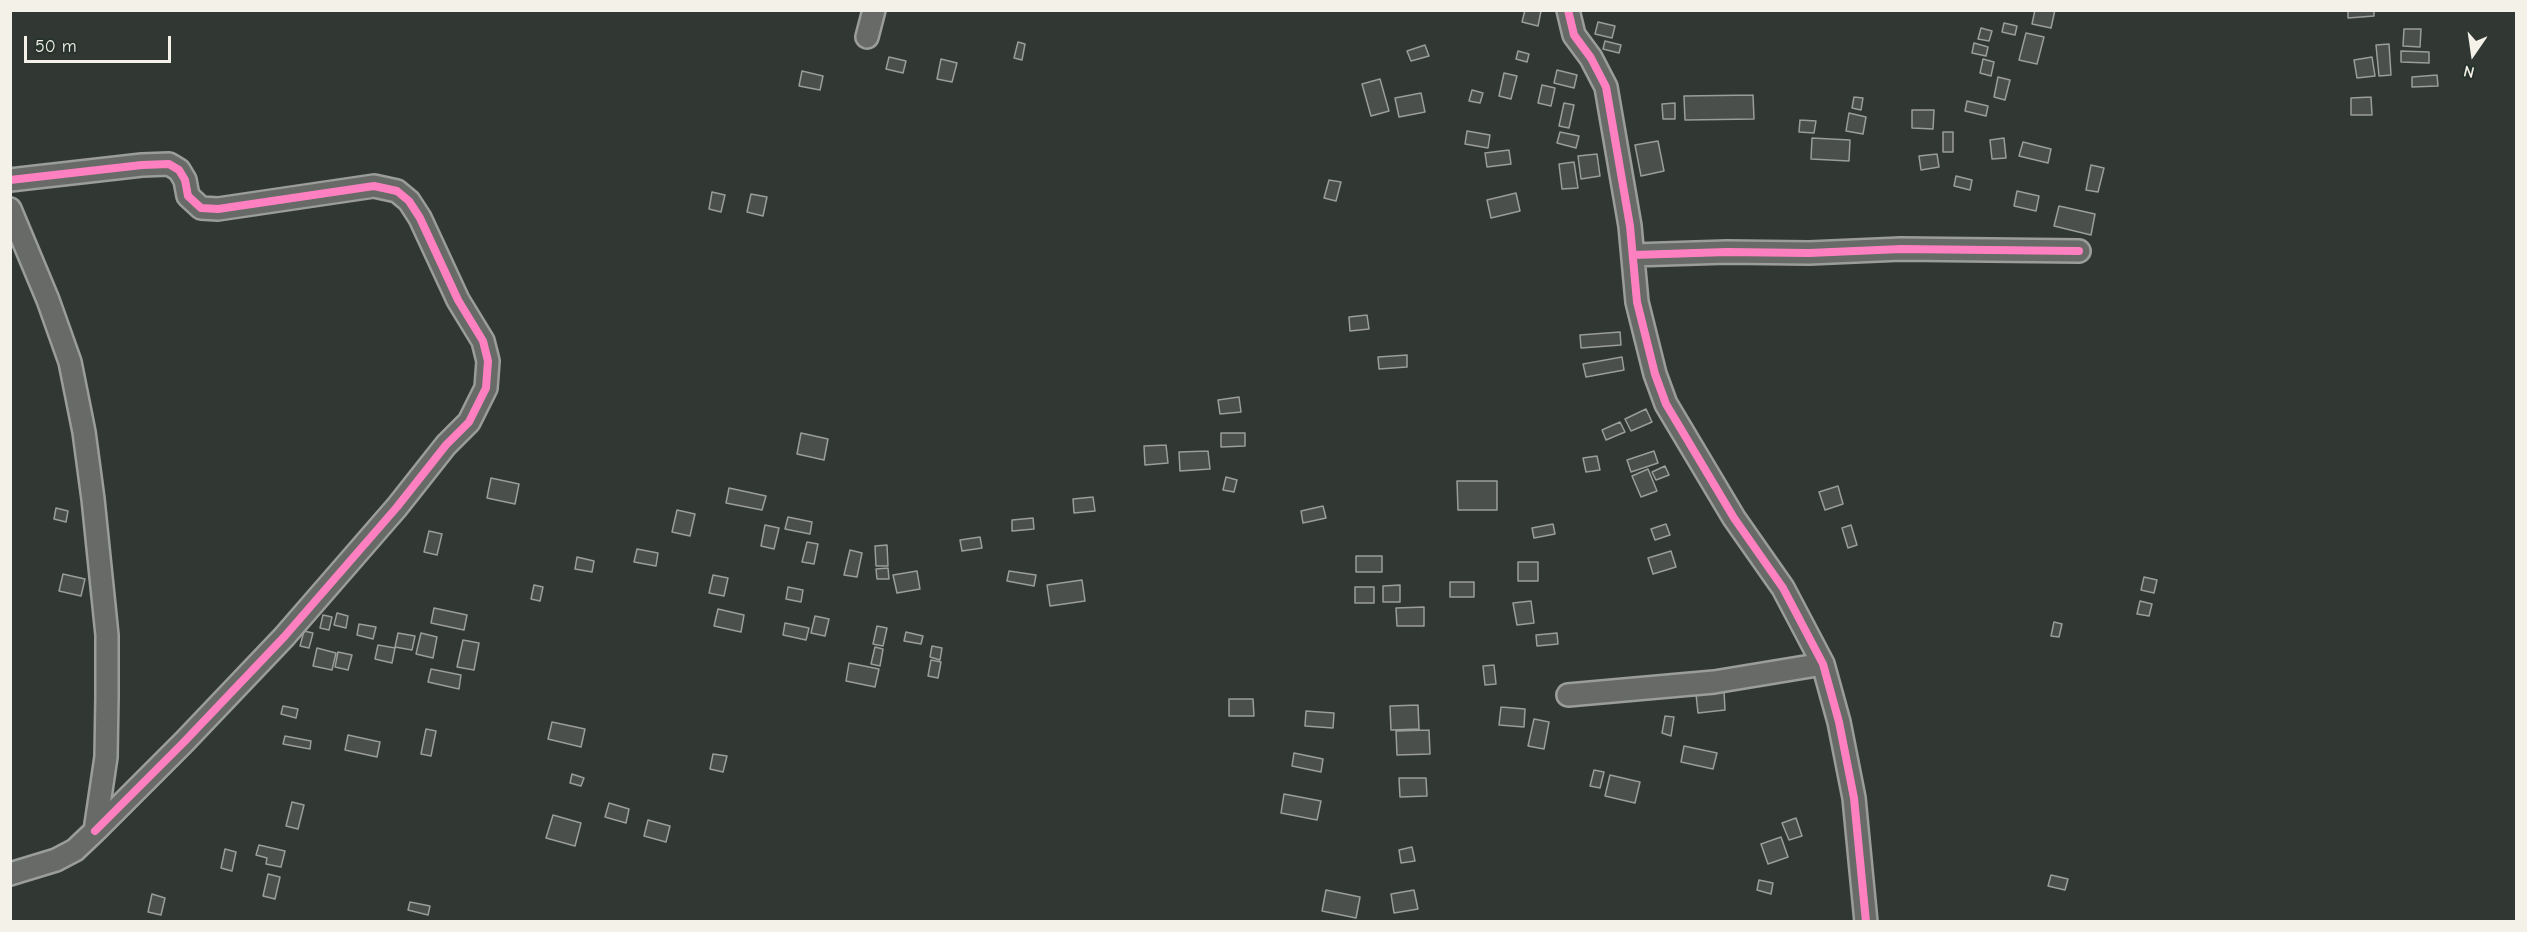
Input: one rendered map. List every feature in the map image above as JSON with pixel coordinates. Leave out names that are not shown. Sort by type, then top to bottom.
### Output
[{"type":"street","points":[[867,37],[874,10]]},
{"type":"street","points":[[1568,10],[1574,35],[1591,58],[1606,87],[1630,226],[1638,302],[1655,374],[1666,404],[1734,518],[1783,588],[1823,664],[1839,722],[1854,798],[1862,859],[1866,921]]},
{"type":"street","points":[[10,180],[169,164],[179,170],[185,180],[188,196],[201,208],[218,209],[374,186],[397,191],[409,201],[420,218],[458,300],[483,340],[488,361],[486,388],[469,422],[284,637],[184,742],[75,850],[56,860],[10,874]]},
{"type":"street","points":[[10,209],[48,300],[70,362],[84,432],[107,635],[106,757],[95,831]]},
{"type":"street","points":[[1633,255],[1727,252],[1809,253],[1901,249],[2079,251]]},
{"type":"street","points":[[1568,695],[1714,682],[1823,664]]},
{"type":"building","points":[[1525,10],[1541,11],[1538,26],[1522,22]]},
{"type":"building","points":[[2035,10],[2055,10],[2051,28],[2032,24]]},
{"type":"building","points":[[2348,10],[2374,10],[2374,16],[2348,18]]},
{"type":"building","points":[[1598,22],[1615,26],[1612,38],[1595,34]]},
{"type":"building","points":[[2004,23],[2017,26],[2015,35],[2002,32]]},
{"type":"building","points":[[1981,28],[1992,31],[1989,41],[1978,39]]},
{"type":"building","points":[[2404,29],[2421,29],[2420,47],[2403,46]]},
{"type":"building","points":[[2026,33],[2044,37],[2037,64],[2019,60]]},
{"type":"building","points":[[1605,41],[1621,45],[1619,53],[1603,49]]},
{"type":"building","points":[[1018,42],[1025,44],[1022,60],[1014,58]]},
{"type":"building","points":[[1974,43],[1988,47],[1986,56],[1972,53]]},
{"type":"building","points":[[2389,44],[2391,75],[2379,76],[2376,45]]},
{"type":"building","points":[[1425,45],[1429,56],[1411,61],[1407,51]]},
{"type":"building","points":[[1518,51],[1529,54],[1527,62],[1516,59]]},
{"type":"building","points":[[2401,51],[2429,52],[2429,63],[2401,62]]},
{"type":"building","points":[[889,57],[906,61],[903,73],[886,69]]},
{"type":"building","points":[[2372,57],[2375,76],[2357,78],[2354,60]]},
{"type":"building","points":[[941,59],[957,63],[952,82],[937,79]]},
{"type":"building","points":[[1983,59],[1994,62],[1991,76],[1980,73]]},
{"type":"building","points":[[1557,70],[1577,75],[1574,88],[1554,83]]},
{"type":"building","points":[[802,71],[823,76],[820,90],[799,86]]},
{"type":"building","points":[[1504,73],[1517,76],[1511,99],[1499,96]]},
{"type":"building","points":[[2437,75],[2438,86],[2412,87],[2412,77]]},
{"type":"building","points":[[1998,77],[2010,80],[2005,100],[1994,97]]},
{"type":"building","points":[[1380,79],[1389,111],[1371,116],[1362,84]]},
{"type":"building","points":[[1542,85],[1555,88],[1551,106],[1538,103]]},
{"type":"building","points":[[1472,90],[1483,93],[1480,103],[1469,101]]},
{"type":"building","points":[[1421,93],[1425,112],[1399,117],[1395,98]]},
{"type":"building","points":[[1753,95],[1754,119],[1685,120],[1684,96]]},
{"type":"building","points":[[1854,97],[1863,98],[1861,110],[1852,108]]},
{"type":"building","points":[[2371,97],[2372,115],[2351,115],[2351,98]]},
{"type":"building","points":[[1967,101],[1988,106],[1986,116],[1965,111]]},
{"type":"building","points":[[1564,103],[1574,105],[1569,128],[1559,126]]},
{"type":"building","points":[[1675,103],[1675,119],[1663,119],[1662,104]]},
{"type":"building","points":[[1912,110],[1934,110],[1933,129],[1912,128]]},
{"type":"building","points":[[1849,113],[1866,117],[1863,134],[1846,131]]},
{"type":"building","points":[[1800,120],[1816,121],[1814,133],[1799,132]]},
{"type":"building","points":[[1467,131],[1490,135],[1488,148],[1465,144]]},
{"type":"building","points":[[1560,132],[1579,136],[1576,148],[1557,143]]},
{"type":"building","points":[[1943,132],[1953,132],[1953,152],[1943,152]]},
{"type":"building","points":[[1812,138],[1850,140],[1849,161],[1811,159]]},
{"type":"building","points":[[2004,138],[2006,158],[1992,159],[1990,140]]},
{"type":"building","points":[[1658,141],[1664,171],[1641,176],[1635,145]]},
{"type":"building","points":[[2023,142],[2051,149],[2048,163],[2019,156]]},
{"type":"building","points":[[1509,150],[1511,164],[1487,167],[1485,153]]},
{"type":"building","points":[[1597,154],[1600,176],[1581,179],[1578,156]]},
{"type":"building","points":[[1937,154],[1939,167],[1921,170],[1919,156]]},
{"type":"building","points":[[1574,162],[1578,188],[1562,189],[1559,164]]},
{"type":"building","points":[[2091,165],[2104,168],[2098,192],[2086,190]]},
{"type":"building","points":[[1956,176],[1972,180],[1970,190],[1954,186]]},
{"type":"building","points":[[1329,180],[1341,182],[1336,201],[1324,198]]},
{"type":"building","points":[[2017,191],[2039,196],[2036,211],[2014,206]]},
{"type":"building","points":[[712,192],[725,195],[721,212],[709,209]]},
{"type":"building","points":[[1516,193],[1520,211],[1491,218],[1487,200]]},
{"type":"building","points":[[751,194],[767,197],[763,216],[747,212]]},
{"type":"building","points":[[2059,206],[2095,214],[2091,235],[2054,226]]},
{"type":"building","points":[[1367,315],[1369,329],[1350,331],[1349,317]]},
{"type":"building","points":[[1620,332],[1621,345],[1581,348],[1580,335]]},
{"type":"building","points":[[1407,355],[1407,367],[1379,369],[1378,357]]},
{"type":"building","points":[[1622,357],[1624,370],[1586,377],[1583,364]]},
{"type":"building","points":[[1239,397],[1241,412],[1220,414],[1218,400]]},
{"type":"building","points":[[1646,409],[1652,422],[1631,431],[1625,419]]},
{"type":"building","points":[[1620,422],[1625,432],[1606,440],[1602,430]]},
{"type":"building","points":[[801,433],[828,439],[824,460],[797,454]]},
{"type":"building","points":[[1221,433],[1245,433],[1245,446],[1221,447]]},
{"type":"building","points":[[1166,445],[1168,463],[1145,465],[1144,446]]},
{"type":"building","points":[[1208,451],[1210,469],[1180,471],[1179,452]]},
{"type":"building","points":[[1654,451],[1658,463],[1631,472],[1627,460]]},
{"type":"building","points":[[1597,456],[1600,470],[1586,472],[1583,458]]},
{"type":"building","points":[[1665,466],[1669,475],[1656,480],[1652,472]]},
{"type":"building","points":[[1648,469],[1657,491],[1641,497],[1632,476]]},
{"type":"building","points":[[1226,477],[1237,480],[1234,492],[1223,490]]},
{"type":"building","points":[[491,478],[519,484],[515,504],[487,498]]},
{"type":"building","points":[[1457,481],[1497,481],[1497,510],[1458,510]]},
{"type":"building","points":[[1838,486],[1843,504],[1825,510],[1819,492]]},
{"type":"building","points":[[729,488],[766,496],[762,510],[726,503]]},
{"type":"building","points":[[1093,497],[1095,511],[1074,513],[1073,499]]},
{"type":"building","points":[[1323,506],[1326,518],[1303,523],[1301,511]]},
{"type":"building","points":[[56,508],[68,511],[66,522],[54,519]]},
{"type":"building","points":[[677,510],[695,514],[690,536],[672,532]]},
{"type":"building","points":[[788,517],[812,522],[810,534],[785,529]]},
{"type":"building","points":[[1033,518],[1034,529],[1012,531],[1012,520]]},
{"type":"building","points":[[1553,524],[1555,534],[1534,538],[1532,528]]},
{"type":"building","points":[[1666,524],[1670,535],[1655,540],[1651,529]]},
{"type":"building","points":[[765,525],[779,528],[774,549],[761,546]]},
{"type":"building","points":[[1851,525],[1857,545],[1848,548],[1842,528]]},
{"type":"building","points":[[429,531],[442,534],[437,555],[424,552]]},
{"type":"building","points":[[980,537],[982,548],[962,551],[960,540]]},
{"type":"building","points":[[807,542],[818,544],[814,564],[802,562]]},
{"type":"building","points":[[887,545],[888,566],[876,566],[875,546]]},
{"type":"building","points":[[637,549],[658,553],[656,566],[634,562]]},
{"type":"building","points":[[850,550],[862,553],[857,577],[844,575]]},
{"type":"building","points":[[1671,551],[1676,567],[1653,574],[1648,558]]},
{"type":"building","points":[[1356,556],[1382,556],[1382,572],[1356,572]]},
{"type":"building","points":[[577,557],[594,561],[592,572],[575,569]]},
{"type":"building","points":[[1518,562],[1538,562],[1538,581],[1518,581]]},
{"type":"building","points":[[888,568],[889,579],[877,579],[876,569]]},
{"type":"building","points":[[917,571],[920,589],[897,593],[893,575]]},
{"type":"building","points":[[1009,571],[1036,575],[1034,586],[1007,581]]},
{"type":"building","points":[[63,574],[85,579],[81,596],[59,591]]},
{"type":"building","points":[[713,575],[728,578],[724,596],[709,593]]},
{"type":"building","points":[[2144,577],[2157,580],[2154,593],[2141,590]]},
{"type":"building","points":[[1082,580],[1085,601],[1050,606],[1047,585]]},
{"type":"building","points":[[1450,582],[1474,582],[1474,597],[1450,597]]},
{"type":"building","points":[[534,585],[543,587],[540,601],[531,599]]},
{"type":"building","points":[[1400,585],[1400,602],[1383,602],[1383,586]]},
{"type":"building","points":[[788,587],[803,590],[801,602],[786,599]]},
{"type":"building","points":[[1355,587],[1374,587],[1374,603],[1355,603]]},
{"type":"building","points":[[1531,601],[1534,623],[1517,625],[1513,603]]},
{"type":"building","points":[[2140,601],[2152,604],[2149,616],[2137,614]]},
{"type":"building","points":[[1424,607],[1424,626],[1397,626],[1396,608]]},
{"type":"building","points":[[434,608],[467,615],[464,630],[431,623]]},
{"type":"building","points":[[718,609],[744,615],[741,632],[714,626]]},
{"type":"building","points":[[337,613],[348,616],[346,628],[334,625]]},
{"type":"building","points":[[323,615],[332,617],[329,630],[320,628]]},
{"type":"building","points":[[815,616],[829,619],[825,636],[811,633]]},
{"type":"building","points":[[2054,622],[2062,624],[2059,637],[2051,636]]},
{"type":"building","points":[[785,623],[809,628],[806,640],[783,635]]},
{"type":"building","points":[[359,624],[376,627],[373,639],[357,635]]},
{"type":"building","points":[[877,626],[887,628],[883,646],[873,644]]},
{"type":"building","points":[[304,631],[313,633],[309,648],[300,646]]},
{"type":"building","points":[[906,632],[923,636],[921,644],[904,641]]},
{"type":"building","points":[[398,633],[415,636],[412,650],[395,647]]},
{"type":"building","points":[[421,633],[437,637],[433,658],[416,654]]},
{"type":"building","points":[[1557,633],[1558,644],[1537,646],[1536,635]]},
{"type":"building","points":[[463,640],[479,643],[474,670],[457,667]]},
{"type":"building","points":[[378,645],[395,648],[392,663],[375,659]]},
{"type":"building","points":[[932,646],[942,648],[940,660],[930,657]]},
{"type":"building","points":[[875,647],[883,649],[880,666],[871,664]]},
{"type":"building","points":[[317,648],[336,653],[332,670],[313,666]]},
{"type":"building","points":[[338,652],[352,655],[348,670],[335,667]]},
{"type":"building","points":[[931,660],[941,662],[938,678],[928,676]]},
{"type":"building","points":[[849,663],[879,669],[875,687],[846,681]]},
{"type":"building","points":[[1494,665],[1496,684],[1485,685],[1483,666]]},
{"type":"building","points":[[431,669],[461,675],[459,689],[428,682]]},
{"type":"building","points":[[1724,691],[1725,710],[1698,713],[1696,694]]},
{"type":"building","points":[[1229,699],[1253,699],[1254,716],[1229,716]]},
{"type":"building","points":[[1418,705],[1419,729],[1391,730],[1390,706]]},
{"type":"building","points":[[283,706],[298,709],[296,718],[281,714]]},
{"type":"building","points":[[1501,707],[1525,709],[1524,727],[1499,725]]},
{"type":"building","points":[[1306,711],[1334,713],[1333,728],[1305,726]]},
{"type":"building","points":[[1665,716],[1674,717],[1671,736],[1662,733]]},
{"type":"building","points":[[1534,719],[1549,722],[1544,749],[1528,746]]},
{"type":"building","points":[[552,722],[585,729],[581,747],[548,739]]},
{"type":"building","points":[[426,729],[436,731],[431,756],[421,754]]},
{"type":"building","points":[[1429,730],[1430,754],[1397,755],[1396,731]]},
{"type":"building","points":[[348,735],[380,742],[377,757],[345,750]]},
{"type":"building","points":[[285,736],[311,741],[310,749],[283,744]]},
{"type":"building","points":[[1684,746],[1717,753],[1713,769],[1681,762]]},
{"type":"building","points":[[1294,753],[1323,759],[1321,772],[1292,766]]},
{"type":"building","points":[[713,754],[727,756],[723,772],[710,769]]},
{"type":"building","points":[[1594,770],[1604,772],[1600,788],[1590,786]]},
{"type":"building","points":[[572,774],[584,778],[581,786],[570,783]]},
{"type":"building","points":[[1610,775],[1640,782],[1635,803],[1605,796]]},
{"type":"building","points":[[1399,778],[1426,778],[1427,796],[1400,797]]},
{"type":"building","points":[[1284,794],[1321,801],[1317,820],[1281,813]]},
{"type":"building","points":[[292,802],[304,805],[298,829],[286,826]]},
{"type":"building","points":[[609,803],[629,809],[626,823],[605,817]]},
{"type":"building","points":[[553,815],[581,823],[575,846],[546,838]]},
{"type":"building","points":[[1796,818],[1802,836],[1789,840],[1782,823]]},
{"type":"building","points":[[648,820],[670,826],[666,842],[644,836]]},
{"type":"building","points":[[1781,837],[1788,857],[1768,864],[1761,844]]},
{"type":"building","points":[[259,845],[285,851],[281,867],[266,864],[267,858],[256,855]]},
{"type":"building","points":[[1412,847],[1415,861],[1401,863],[1399,850]]},
{"type":"building","points":[[225,849],[236,852],[232,871],[221,868]]},
{"type":"building","points":[[268,874],[280,877],[275,899],[263,896]]},
{"type":"building","points":[[2051,875],[2068,879],[2065,890],[2048,886]]},
{"type":"building","points":[[1759,880],[1773,883],[1771,894],[1757,890]]},
{"type":"building","points":[[1326,890],[1360,897],[1356,918],[1322,911]]},
{"type":"building","points":[[1414,890],[1418,909],[1394,913],[1391,894]]},
{"type":"building","points":[[152,894],[165,898],[161,915],[148,912]]},
{"type":"building","points":[[410,902],[430,906],[428,915],[408,910]]},
{"type":"cycle path","points":[[1568,10],[1574,35],[1591,58],[1606,87],[1630,226],[1637,302],[1655,374],[1666,404],[1734,518],[1783,588],[1823,664],[1839,722],[1854,798],[1866,922]]},
{"type":"cycle path","points":[[10,180],[169,164],[179,170],[185,180],[188,196],[201,208],[218,209],[374,186],[397,191],[409,201],[420,218],[458,300],[483,341],[488,361],[486,388],[469,422],[446,445],[397,507],[284,637],[95,831]]},
{"type":"cycle path","points":[[1633,255],[1727,252],[1809,253],[1901,249],[2079,251]]}]
